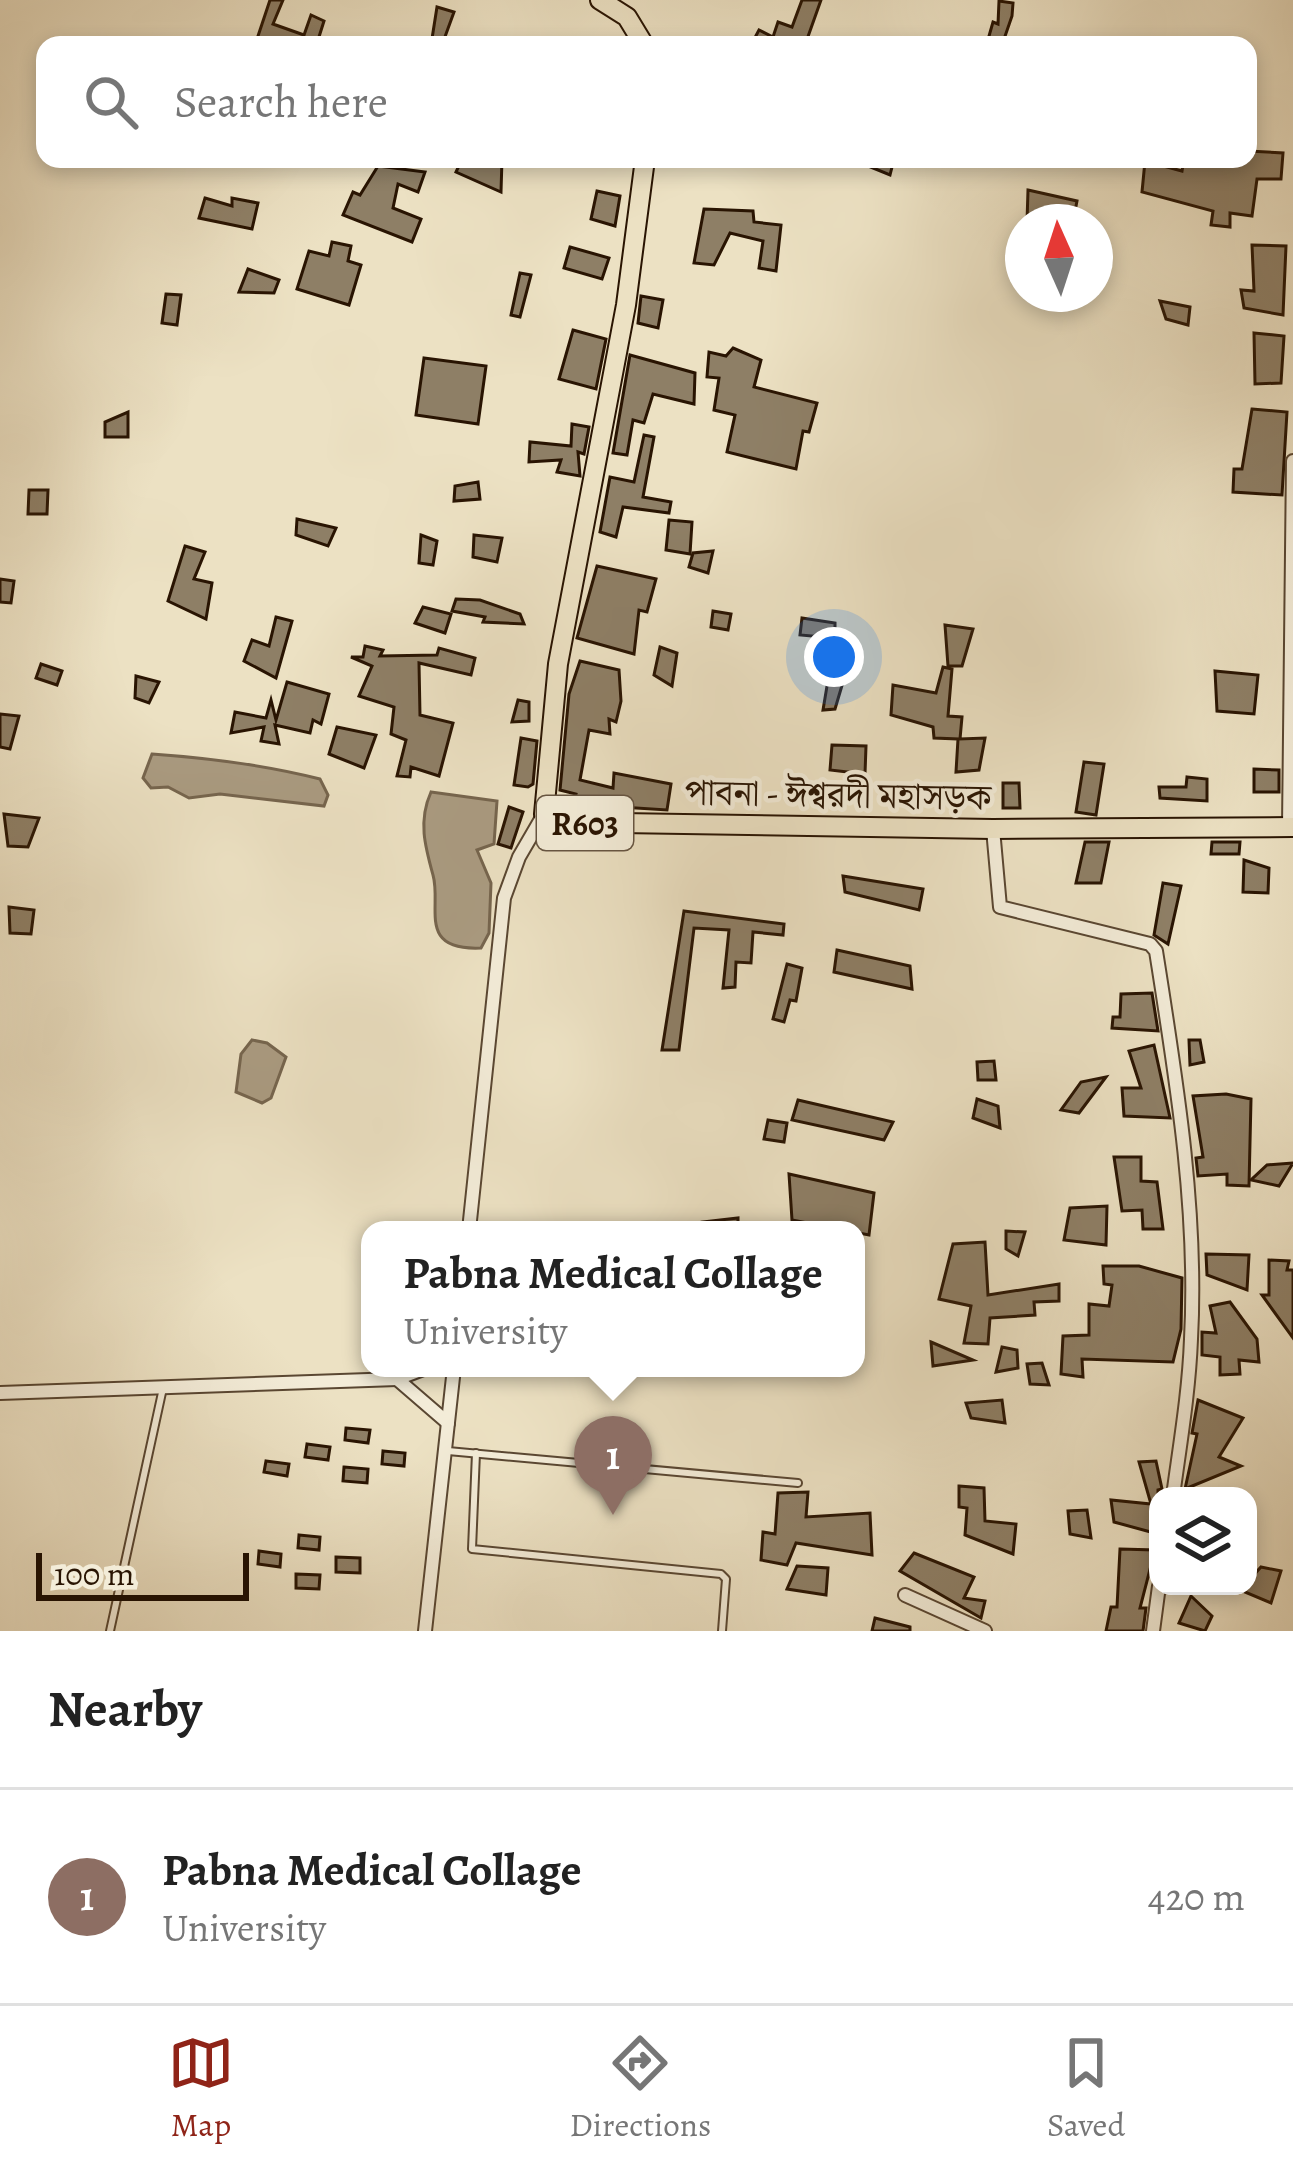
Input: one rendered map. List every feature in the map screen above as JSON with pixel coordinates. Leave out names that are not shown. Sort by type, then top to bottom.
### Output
[{"type":"main road","points":[[600,0],[629,8],[640,36]]},
{"type":"main road","name":"R603","points":[[544,814],[558,664],[626,305],[644,168]]},
{"type":"main road","name":"পাবনা - ঈশ্বরদী মহাসড়ক","points":[[544,814],[556,822],[993,830],[1291,827]]},
{"type":"street","points":[[1291,827],[1293,461]]},
{"type":"street","points":[[471,1221],[504,898],[519,857],[544,814]]},
{"type":"street","points":[[993,830],[1000,907],[1150,944],[1156,951],[1175,1071],[1192,1258],[1192,1338],[1174,1487]]},
{"type":"street","points":[[0,1393],[402,1377]]},
{"type":"street","points":[[425,1631],[453,1377]]},
{"type":"street","points":[[397,1379],[448,1423]]},
{"type":"street","points":[[905,1595],[986,1631]]},
{"type":"street","points":[[1153,1631],[1158,1595]]},
{"type":"lane","points":[[110,1631],[163,1385]]},
{"type":"lane","points":[[445,1450],[798,1483]]},
{"type":"lane","points":[[476,1454],[472,1549],[721,1574],[726,1579],[722,1631]]},
{"type":"shaded area","points":[[152,754],[299,774],[320,779],[328,795],[324,806],[220,794],[189,798],[168,787],[151,788],[143,778]]},
{"type":"shaded area","points":[[431,792],[497,801],[494,844],[477,850],[491,883],[489,933],[481,948],[447,942],[436,924],[435,887],[424,834]]},
{"type":"shaded area","points":[[252,1040],[267,1043],[286,1057],[271,1098],[262,1103],[236,1092],[241,1054]]},
{"type":"building","points":[[270,0],[283,0],[273,24],[304,35],[311,15],[324,21],[319,36],[258,36]]},
{"type":"building","points":[[802,0],[821,0],[808,36],[773,36],[778,22],[792,27]]},
{"type":"building","points":[[999,1],[1013,3],[1005,36],[989,36],[993,22],[998,24]]},
{"type":"building","points":[[437,7],[454,12],[445,36],[432,36]]},
{"type":"building","points":[[1257,152],[1283,153],[1281,179],[1257,179],[1252,216],[1230,213],[1230,227],[1211,225],[1213,211],[1142,192],[1144,168],[1257,168]]},
{"type":"building","points":[[377,168],[425,172],[418,192],[398,184],[393,208],[421,219],[412,242],[343,215],[353,192],[360,195]]},
{"type":"building","points":[[458,168],[502,168],[501,192],[456,172]]},
{"type":"building","points":[[1028,190],[1077,201],[1076,204],[1028,204]]},
{"type":"building","points":[[597,191],[620,196],[615,226],[591,219]]},
{"type":"building","points":[[205,198],[232,206],[232,198],[258,203],[252,229],[199,218]]},
{"type":"building","points":[[704,209],[753,211],[754,222],[781,225],[776,271],[759,268],[763,241],[730,233],[714,265],[694,263]]},
{"type":"building","points":[[332,242],[351,246],[348,261],[361,265],[349,305],[297,289],[309,251],[329,256]]},
{"type":"building","points":[[1252,245],[1286,246],[1283,315],[1244,308],[1241,290],[1254,291]]},
{"type":"building","points":[[570,247],[609,258],[602,279],[564,268]]},
{"type":"building","points":[[248,269],[279,280],[274,293],[239,292]]},
{"type":"building","points":[[520,273],[531,275],[520,317],[511,315]]},
{"type":"building","points":[[166,294],[181,295],[177,325],[162,323]]},
{"type":"building","points":[[641,296],[663,300],[658,328],[638,323]]},
{"type":"building","points":[[1160,301],[1190,307],[1188,325],[1166,319]]},
{"type":"building","points":[[573,330],[606,339],[596,389],[559,379]]},
{"type":"building","points":[[1254,333],[1284,336],[1281,383],[1255,384]]},
{"type":"building","points":[[733,348],[761,360],[754,387],[817,403],[809,432],[803,431],[796,469],[727,452],[735,415],[714,410],[719,378],[707,377],[709,352],[726,356]]},
{"type":"building","points":[[630,355],[695,373],[694,404],[653,394],[644,423],[633,420],[627,455],[613,453]]},
{"type":"building","points":[[424,358],[486,366],[478,424],[416,415]]},
{"type":"building","points":[[1252,409],[1287,412],[1282,495],[1233,492],[1234,469],[1242,469]]},
{"type":"building","points":[[128,412],[128,437],[105,437],[105,422]]},
{"type":"building","points":[[572,424],[589,427],[584,454],[578,452],[580,476],[557,472],[561,460],[529,462],[530,442],[571,446]]},
{"type":"building","points":[[644,435],[654,437],[643,497],[671,502],[669,513],[623,507],[616,537],[600,532],[610,477],[634,482]]},
{"type":"building","points":[[478,482],[480,499],[454,501],[455,486]]},
{"type":"building","points":[[29,490],[48,490],[47,514],[28,514]]},
{"type":"building","points":[[297,519],[336,528],[328,546],[296,535]]},
{"type":"building","points":[[669,520],[692,522],[690,554],[666,550]]},
{"type":"building","points":[[421,535],[437,541],[433,565],[419,563]]},
{"type":"building","points":[[474,535],[502,538],[497,562],[473,557]]},
{"type":"building","points":[[185,546],[205,552],[194,579],[212,583],[206,619],[168,601]]},
{"type":"building","points":[[713,551],[708,573],[689,567],[693,553]]},
{"type":"building","points":[[597,566],[656,579],[647,612],[639,610],[634,654],[577,638]]},
{"type":"building","points":[[0,579],[14,581],[11,603],[0,602]]},
{"type":"building","points":[[456,599],[480,600],[520,614],[524,624],[483,622],[485,617],[452,611]]},
{"type":"building","points":[[423,607],[451,614],[445,633],[415,623]]},
{"type":"building","points":[[713,611],[731,614],[728,630],[711,627]]},
{"type":"building","points":[[276,617],[292,621],[276,678],[244,661],[252,640],[269,646]]},
{"type":"building","points":[[802,618],[835,623],[835,638],[800,635]]},
{"type":"building","points":[[945,625],[973,629],[962,666],[948,666]]},
{"type":"building","points":[[365,646],[383,650],[380,656],[437,655],[439,648],[475,658],[471,675],[419,663],[420,715],[453,723],[439,776],[411,767],[410,777],[397,776],[406,740],[391,734],[394,707],[359,696],[372,666],[351,657],[363,657]]},
{"type":"building","points":[[660,647],[677,653],[672,686],[654,675]]},
{"type":"building","points":[[580,661],[619,670],[621,701],[616,722],[609,719],[610,734],[589,730],[580,780],[613,788],[614,773],[671,784],[667,810],[574,804],[576,794],[560,790],[569,694]]},
{"type":"building","points":[[41,664],[62,671],[57,685],[36,678]]},
{"type":"building","points":[[943,667],[952,669],[948,716],[962,717],[960,739],[985,738],[979,770],[956,772],[958,739],[934,738],[933,727],[891,715],[893,685],[936,693]]},
{"type":"building","points":[[830,668],[846,672],[835,709],[823,710]]},
{"type":"building","points":[[1215,671],[1258,675],[1254,714],[1217,711]]},
{"type":"building","points":[[136,676],[159,682],[149,703],[135,698]]},
{"type":"building","points":[[287,682],[329,694],[321,724],[313,720],[310,733],[275,725],[279,744],[261,741],[264,727],[231,733],[235,712],[266,718],[271,700],[276,720]]},
{"type":"building","points":[[518,700],[529,702],[529,721],[512,722]]},
{"type":"building","points":[[0,714],[19,716],[10,749],[0,747]]},
{"type":"building","points":[[337,727],[376,735],[364,768],[329,754]]},
{"type":"building","points":[[521,738],[537,741],[533,784],[528,787],[514,785]]},
{"type":"building","points":[[832,745],[866,746],[865,774],[830,770]]},
{"type":"building","points":[[1084,762],[1104,764],[1096,815],[1076,812]]},
{"type":"building","points":[[1254,769],[1279,770],[1279,792],[1254,792]]},
{"type":"building","points":[[1187,777],[1207,779],[1207,801],[1160,798],[1159,787],[1186,787]]},
{"type":"building","points":[[1003,783],[1019,783],[1020,808],[1003,808]]},
{"type":"building","points":[[509,807],[523,812],[511,848],[498,844]]},
{"type":"building","points":[[4,814],[39,818],[28,847],[8,846]]},
{"type":"building","points":[[1085,842],[1109,842],[1101,883],[1076,883]]},
{"type":"building","points":[[1212,842],[1240,842],[1239,854],[1211,854]]},
{"type":"building","points":[[1244,860],[1269,868],[1268,893],[1243,892]]},
{"type":"building","points":[[843,876],[923,889],[919,910],[845,892]]},
{"type":"building","points":[[1163,883],[1181,886],[1168,944],[1154,935]]},
{"type":"building","points":[[9,907],[34,910],[31,934],[10,933]]},
{"type":"building","points":[[684,911],[784,924],[783,935],[753,932],[751,963],[736,962],[735,987],[723,988],[729,930],[694,928],[679,1050],[662,1050]]},
{"type":"building","points":[[837,950],[910,966],[912,989],[834,972]]},
{"type":"building","points":[[787,964],[802,968],[796,1001],[790,1000],[784,1022],[773,1019]]},
{"type":"building","points":[[1152,993],[1158,1031],[1112,1028],[1113,1017],[1120,1017],[1121,994]]},
{"type":"building","points":[[1189,1040],[1200,1040],[1204,1062],[1190,1065]]},
{"type":"building","points":[[1154,1045],[1170,1118],[1124,1116],[1122,1088],[1141,1088],[1129,1051]]},
{"type":"building","points":[[994,1061],[996,1080],[978,1080],[977,1062]]},
{"type":"building","points":[[1106,1077],[1079,1113],[1061,1110],[1081,1082]]},
{"type":"building","points":[[1226,1094],[1251,1099],[1249,1186],[1227,1185],[1227,1174],[1198,1176],[1196,1158],[1203,1157],[1193,1096]]},
{"type":"building","points":[[977,1099],[998,1106],[1000,1128],[973,1118]]},
{"type":"building","points":[[798,1100],[893,1122],[884,1140],[792,1120]]},
{"type":"building","points":[[768,1120],[787,1123],[784,1142],[764,1139]]},
{"type":"building","points":[[1114,1157],[1141,1157],[1141,1181],[1157,1182],[1163,1229],[1143,1229],[1142,1210],[1122,1211]]},
{"type":"building","points":[[1293,1163],[1279,1186],[1251,1180],[1267,1165]]},
{"type":"building","points":[[789,1174],[874,1193],[869,1235],[865,1234],[865,1221],[792,1220]]},
{"type":"building","points":[[1107,1206],[1106,1245],[1064,1240],[1070,1208]]},
{"type":"building","points":[[1006,1231],[1025,1232],[1018,1256],[1006,1249]]},
{"type":"building","points":[[985,1242],[988,1295],[1059,1284],[1059,1301],[1034,1302],[1035,1315],[990,1318],[988,1344],[964,1343],[971,1306],[939,1299],[953,1244]]},
{"type":"building","points":[[1206,1254],[1249,1255],[1247,1290],[1207,1275]]},
{"type":"building","points":[[1269,1260],[1289,1261],[1287,1270],[1293,1270],[1293,1338],[1262,1295],[1269,1295]]},
{"type":"building","points":[[1103,1266],[1139,1266],[1182,1278],[1181,1329],[1173,1362],[1082,1359],[1083,1377],[1061,1374],[1063,1336],[1089,1335],[1089,1304],[1109,1306],[1112,1285],[1104,1284]]},
{"type":"building","points":[[1230,1302],[1257,1339],[1259,1362],[1239,1360],[1240,1374],[1220,1375],[1220,1357],[1202,1355],[1202,1332],[1216,1333],[1210,1306]]},
{"type":"building","points":[[931,1342],[973,1360],[933,1366]]},
{"type":"building","points":[[1002,1347],[1017,1350],[1018,1368],[996,1372]]},
{"type":"building","points":[[1042,1363],[1049,1385],[1030,1384],[1027,1364]]},
{"type":"building","points":[[1002,1400],[1005,1423],[971,1418],[966,1403]]},
{"type":"building","points":[[1198,1400],[1243,1418],[1219,1457],[1241,1466],[1185,1487],[1197,1434],[1192,1433]]},
{"type":"building","points":[[346,1428],[370,1430],[368,1443],[345,1440]]},
{"type":"building","points":[[307,1444],[330,1447],[328,1460],[305,1457]]},
{"type":"building","points":[[383,1451],[405,1453],[404,1466],[382,1464]]},
{"type":"building","points":[[266,1461],[289,1464],[287,1476],[264,1472]]},
{"type":"building","points":[[1156,1461],[1162,1487],[1149,1487],[1149,1497],[1139,1462]]},
{"type":"building","points":[[344,1467],[368,1469],[367,1483],[343,1481]]},
{"type":"building","points":[[959,1486],[984,1488],[985,1521],[1016,1524],[1013,1554],[965,1535],[967,1508],[959,1507]]},
{"type":"building","points":[[808,1492],[806,1517],[870,1513],[872,1555],[796,1543],[787,1565],[761,1560],[763,1532],[775,1534],[778,1493]]},
{"type":"building","points":[[1111,1500],[1149,1504],[1149,1532],[1114,1522]]},
{"type":"building","points":[[1087,1510],[1091,1538],[1070,1534],[1068,1511]]},
{"type":"building","points":[[299,1535],[320,1537],[319,1550],[298,1548]]},
{"type":"building","points":[[1120,1549],[1149,1550],[1140,1608],[1146,1608],[1143,1631],[1106,1631],[1111,1607],[1117,1607]]},
{"type":"building","points":[[259,1551],[281,1554],[280,1567],[258,1564]]},
{"type":"building","points":[[914,1553],[974,1577],[964,1598],[985,1601],[981,1618],[900,1571]]},
{"type":"building","points":[[336,1557],[360,1558],[360,1573],[336,1572]]},
{"type":"building","points":[[797,1566],[828,1568],[826,1595],[787,1589]]},
{"type":"building","points":[[1261,1567],[1281,1571],[1271,1603],[1252,1595],[1257,1595]]},
{"type":"building","points":[[296,1574],[320,1575],[319,1589],[296,1588]]},
{"type":"building","points":[[1191,1596],[1212,1616],[1205,1631],[1179,1623]]},
{"type":"building","points":[[875,1618],[910,1627],[910,1631],[872,1631]]},
{"type":"place","name":"Pabna Medical Collage","points":[[613,1515]]}]
